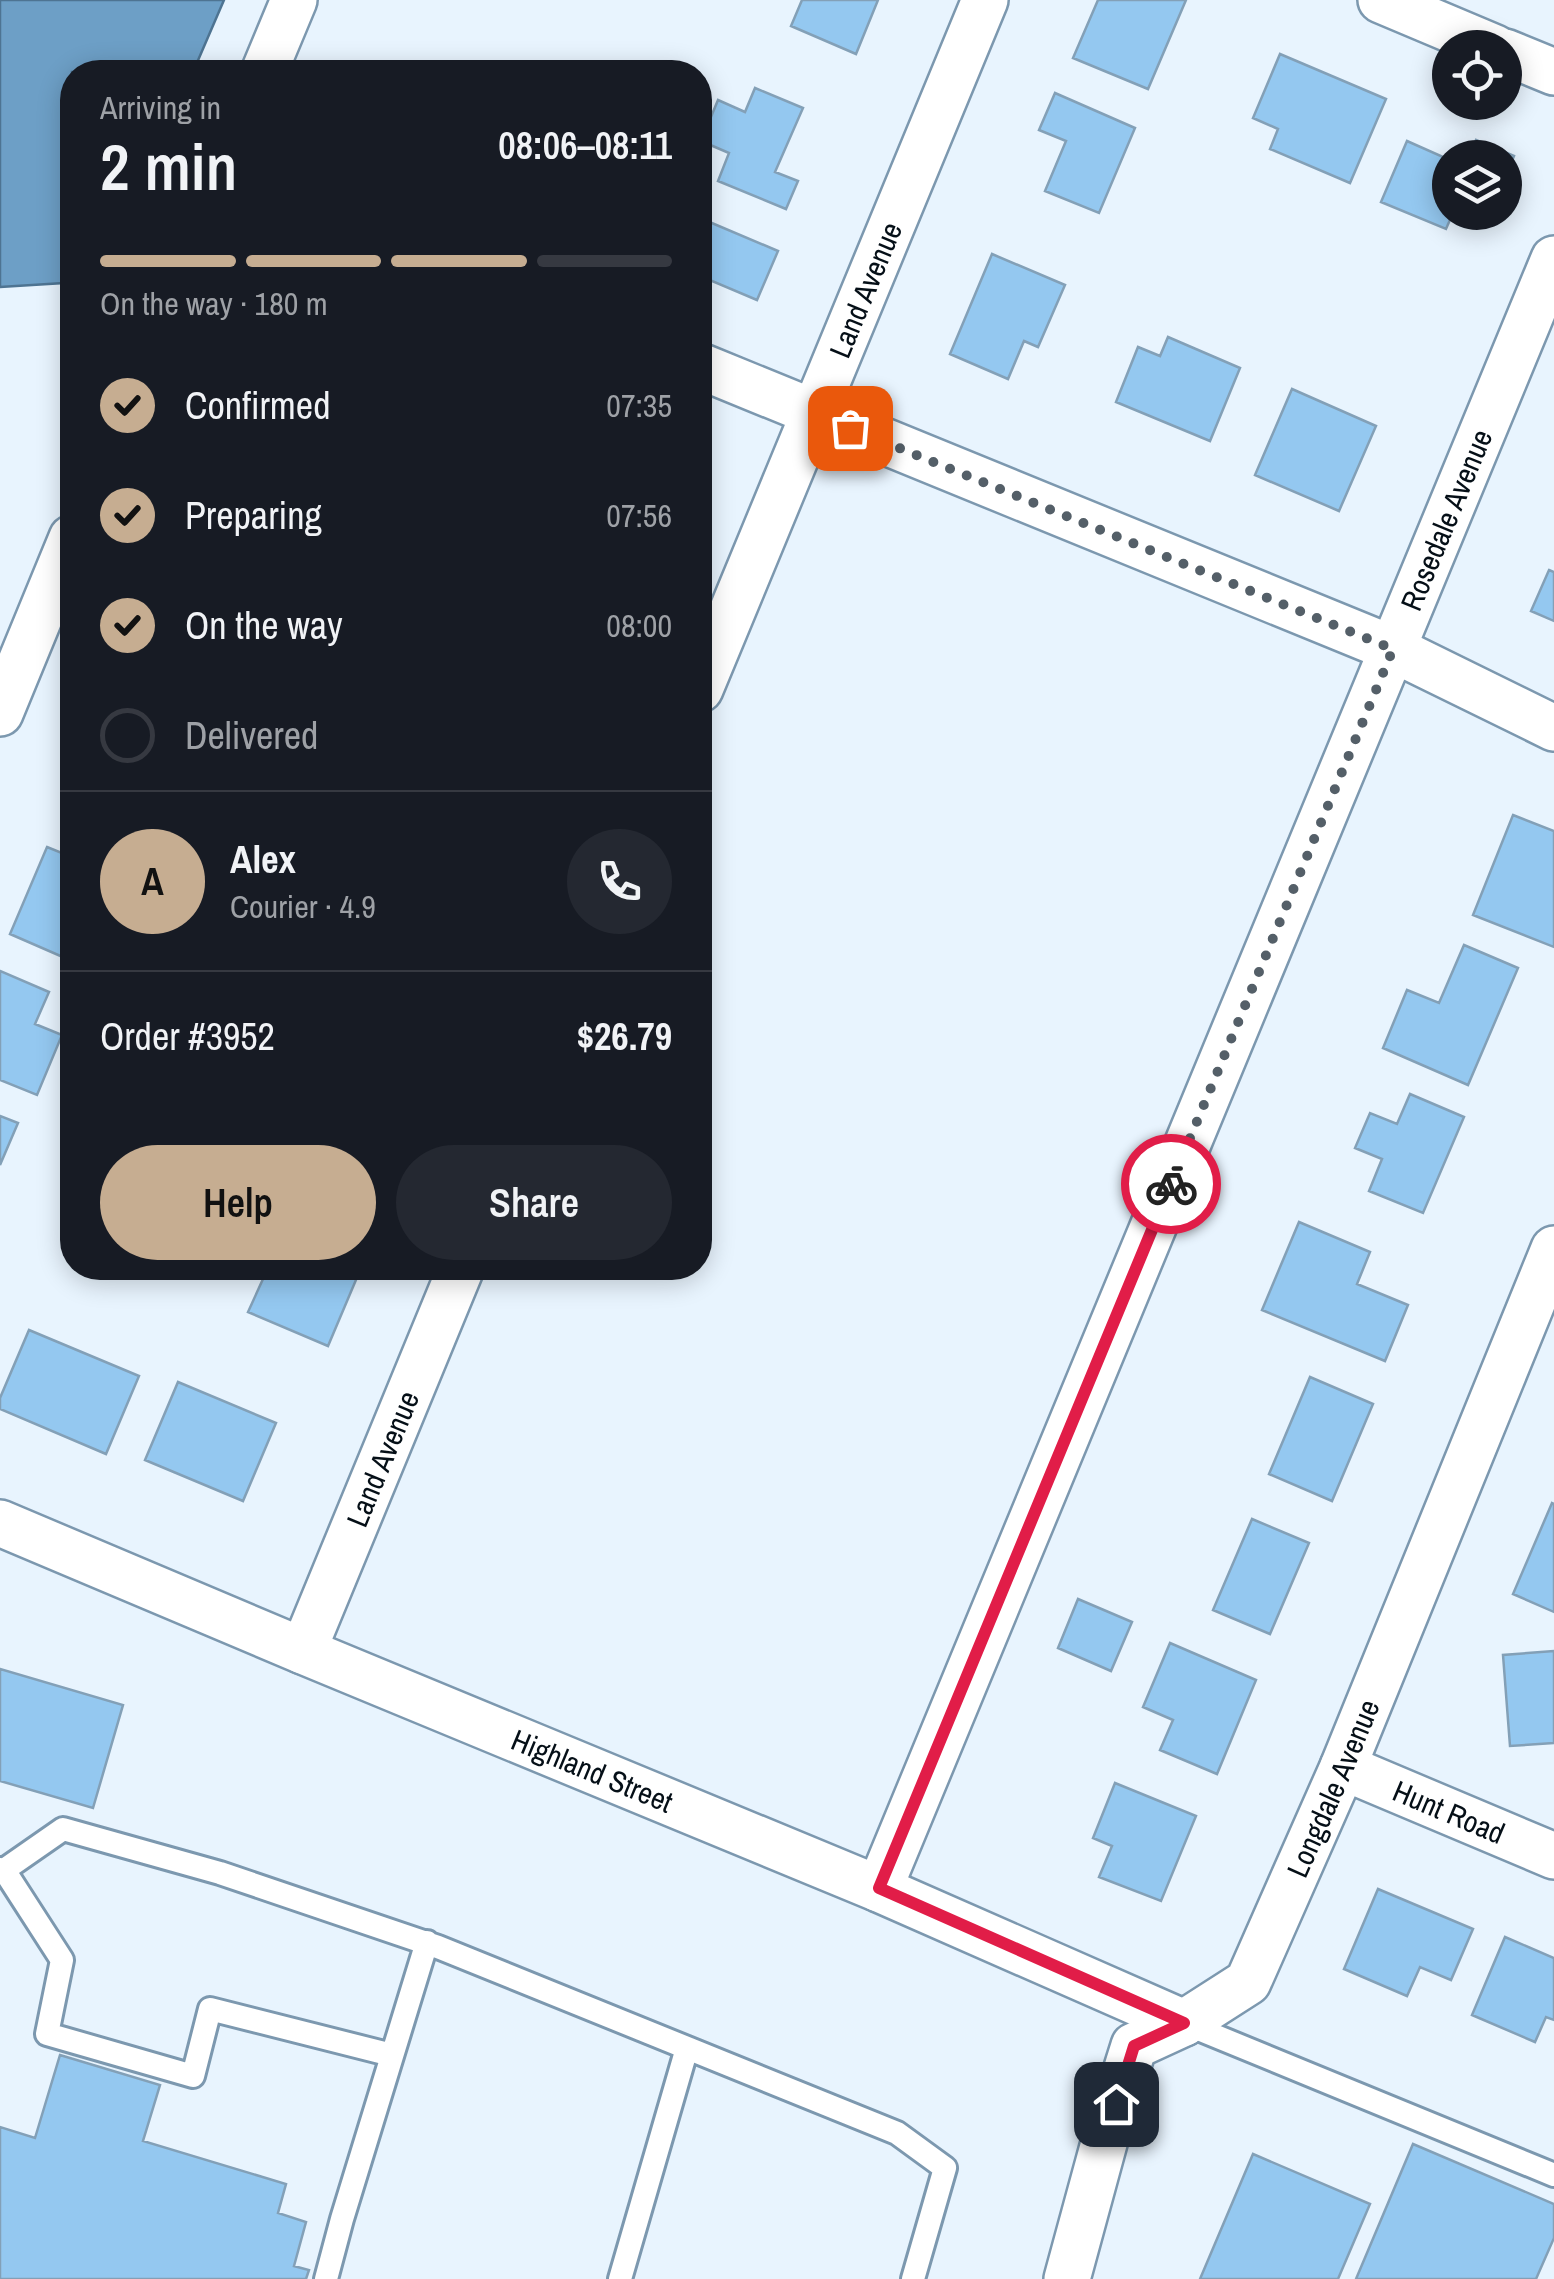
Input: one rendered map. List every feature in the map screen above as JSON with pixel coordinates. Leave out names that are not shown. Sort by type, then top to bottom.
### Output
[{"type":"street","points":[[269,60],[294,0]]},
{"type":"street","name":"Land Avenue","points":[[712,660],[985,0]]},
{"type":"street","points":[[1381,0],[1452,30]]},
{"type":"street","points":[[1522,59],[1554,72]]},
{"type":"street","name":"Rosedale Avenue","points":[[879,1888],[1554,259]]},
{"type":"street","points":[[712,371],[1393,649],[1554,728]]},
{"type":"street","points":[[0,714],[60,567]]},
{"type":"street","name":"Longdale Avenue","points":[[1067,2279],[1134,2046],[1184,2023],[1248,1982],[1344,1768],[1554,1249]]},
{"type":"street","name":"Land Avenue","points":[[303,1651],[456,1280]]},
{"type":"street","name":"Highland Street","points":[[0,1523],[879,1888],[1184,2023]]},
{"type":"street","name":"Hunt Road","points":[[1344,1768],[1554,1856]]},
{"type":"lane","points":[[392,2056],[210,2009],[194,2076],[47,2034],[62,1960],[2,1870],[64,1828],[220,1873],[427,1942],[897,2133],[945,2168],[913,2279]]},
{"type":"lane","points":[[326,2279],[427,1942]]},
{"type":"lane","points":[[1184,2023],[1554,2175]]},
{"type":"lane","points":[[620,2279],[687,2048]]},
{"type":"water","points":[[0,0],[224,0],[198,60],[60,60],[60,283],[0,287]]},
{"type":"building","points":[[802,0],[878,0],[856,54],[791,26]]},
{"type":"building","points":[[1098,0],[1186,0],[1148,89],[1073,58]]},
{"type":"building","points":[[1280,54],[1386,99],[1350,183],[1270,149],[1278,129],[1253,118]]},
{"type":"building","points":[[755,88],[803,108],[775,172],[798,181],[786,209],[718,181],[729,153],[712,146],[712,114],[718,100],[745,112]]},
{"type":"building","points":[[1055,93],[1135,128],[1099,213],[1045,191],[1066,141],[1039,130]]},
{"type":"building","points":[[1407,141],[1432,152],[1432,223],[1381,202]]},
{"type":"building","points":[[712,223],[778,251],[757,300],[712,281]]},
{"type":"building","points":[[992,254],[1065,285],[1038,347],[1024,341],[1008,379],[950,354]]},
{"type":"building","points":[[1168,337],[1240,368],[1210,441],[1116,402],[1138,347],[1160,356]]},
{"type":"building","points":[[1292,389],[1376,426],[1339,511],[1255,475]]},
{"type":"building","points":[[1549,570],[1554,572],[1554,621],[1531,611]]},
{"type":"building","points":[[1513,815],[1554,831],[1554,947],[1473,915]]},
{"type":"building","points":[[47,847],[60,852],[60,956],[10,934]]},
{"type":"building","points":[[1464,945],[1518,968],[1468,1085],[1383,1048],[1407,990],[1439,1003]]},
{"type":"building","points":[[0,971],[49,992],[35,1024],[60,1034],[60,1040],[37,1095],[0,1080]]},
{"type":"building","points":[[1410,1094],[1464,1117],[1423,1213],[1369,1191],[1382,1159],[1355,1148],[1370,1113],[1397,1124]]},
{"type":"building","points":[[0,1116],[18,1123],[0,1165]]},
{"type":"building","points":[[1299,1222],[1370,1252],[1357,1284],[1408,1305],[1385,1361],[1262,1310]]},
{"type":"building","points":[[263,1280],[356,1280],[328,1346],[248,1312]]},
{"type":"building","points":[[29,1330],[139,1376],[106,1454],[0,1409],[0,1398]]},
{"type":"building","points":[[1310,1377],[1373,1404],[1332,1501],[1269,1474]]},
{"type":"building","points":[[178,1382],[276,1423],[243,1501],[145,1460]]},
{"type":"building","points":[[1554,1504],[1554,1612],[1513,1594]]},
{"type":"building","points":[[1252,1519],[1309,1543],[1270,1634],[1213,1610]]},
{"type":"building","points":[[1078,1599],[1132,1622],[1111,1671],[1058,1648]]},
{"type":"building","points":[[1170,1643],[1256,1680],[1217,1774],[1160,1750],[1173,1720],[1143,1707]]},
{"type":"building","points":[[1554,1651],[1554,1743],[1510,1746],[1503,1655]]},
{"type":"building","points":[[0,1669],[123,1705],[93,1808],[0,1781]]},
{"type":"building","points":[[1115,1783],[1196,1816],[1161,1901],[1099,1877],[1112,1846],[1093,1838]]},
{"type":"building","points":[[1378,1889],[1473,1929],[1451,1980],[1420,1967],[1407,1996],[1344,1969]]},
{"type":"building","points":[[1505,1937],[1554,1958],[1554,2020],[1546,2017],[1535,2042],[1472,2015]]},
{"type":"building","points":[[60,2055],[160,2085],[143,2141],[286,2184],[278,2213],[306,2222],[294,2266],[309,2270],[306,2279],[0,2279],[0,2127],[35,2138]]},
{"type":"building","points":[[1413,2144],[1554,2204],[1554,2238],[1536,2279],[1356,2279]]},
{"type":"building","points":[[1253,2154],[1370,2204],[1338,2279],[1200,2279]]},
{"type":"way so far","points":[[850,428],[1393,649],[1171,1184]]},
{"type":"route","points":[[1116,2104],[1134,2046],[1184,2023],[879,1888],[1171,1184]]}]
